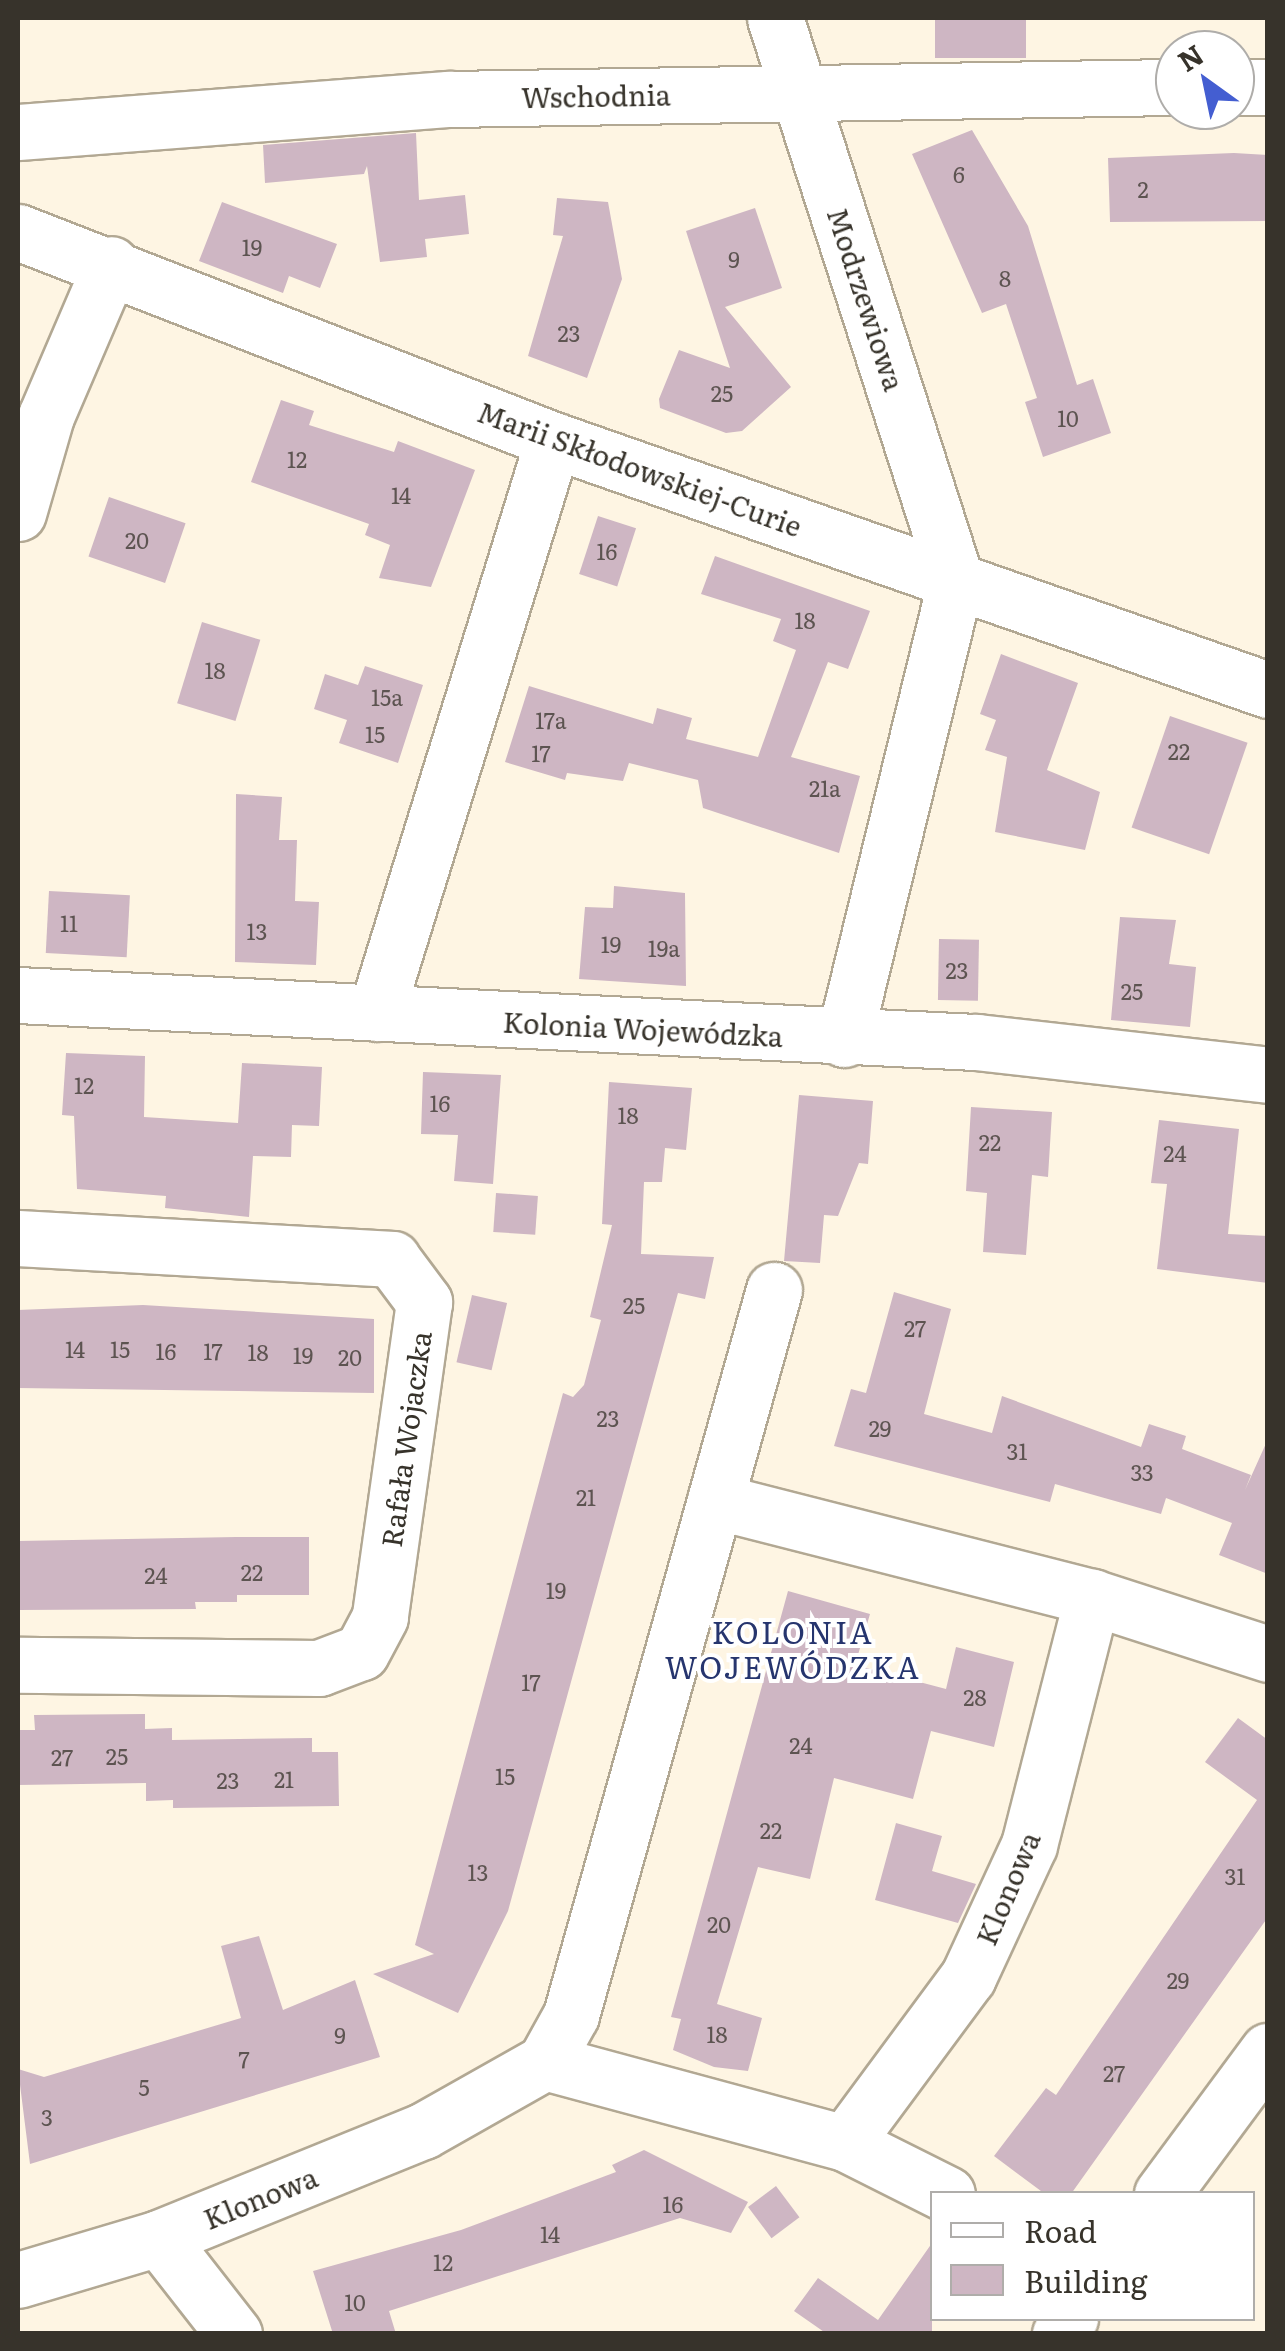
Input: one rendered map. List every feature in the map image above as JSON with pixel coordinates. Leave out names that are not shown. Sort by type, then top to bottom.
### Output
[{"type":"street","name":"Modrzewiowa","points":[[775,18],[956,580]]},
{"type":"street","name":"Wschodnia","points":[[18,132],[449,99],[800,90],[1155,88]]},
{"type":"street","name":"Marii Skłodowskiej-Curie","points":[[18,232],[110,264],[553,440],[1268,690]]},
{"type":"street","points":[[18,513],[46,416],[110,264]]},
{"type":"street","points":[[376,1013],[553,440]]},
{"type":"street","points":[[844,1039],[956,580]]},
{"type":"street","name":"Kolonia Wojewódzka","points":[[18,995],[844,1039],[976,1042],[1268,1076]]},
{"type":"street","name":"Rafała Wojaczka","points":[[18,1238],[392,1258],[424,1302],[380,1617],[361,1652],[319,1668],[18,1665]]},
{"type":"street","points":[[774,1290],[571,2015],[545,2062],[845,2143],[941,2191]]},
{"type":"street","points":[[715,1501],[1092,1597],[1268,1654]]},
{"type":"street","name":"Klonowa","points":[[845,2143],[968,1977],[1030,1844],[1092,1597]]},
{"type":"street","points":[[1164,2191],[1268,2051]]},
{"type":"street","name":"Klonowa","points":[[18,2280],[159,2238],[423,2131],[545,2062]]},
{"type":"street","points":[[159,2238],[234,2334]]},
{"type":"building","points":[[935,18],[1026,18],[1026,58],[935,58]]},
{"type":"building","points":[[972,130],[1028,226],[1077,385],[1093,379],[1111,433],[1043,457],[1025,402],[1037,398],[1006,304],[982,313],[912,154]]},
{"type":"building","points":[[416,133],[419,200],[465,195],[469,234],[425,239],[427,257],[380,262],[367,166],[364,174],[265,183],[263,145]]},
{"type":"building","points":[[1268,155],[1268,221],[1110,222],[1108,158]]},
{"type":"building","points":[[557,198],[608,202],[622,279],[587,378],[528,356],[563,236],[553,235]]},
{"type":"building","points":[[222,202],[337,244],[320,288],[289,276],[283,293],[199,261]]},
{"type":"building","points":[[755,208],[782,288],[725,307],[791,387],[742,431],[726,433],[660,408],[659,399],[679,350],[730,368],[686,231]]},
{"type":"building","points":[[281,400],[314,411],[309,425],[394,452],[398,441],[475,470],[431,587],[379,578],[390,545],[365,535],[369,524],[251,482]]},
{"type":"building","points":[[109,497],[186,523],[165,583],[88,557]]},
{"type":"building","points":[[598,516],[636,528],[617,586],[579,574]]},
{"type":"building","points":[[715,556],[870,611],[848,669],[828,662],[791,757],[860,776],[839,853],[703,808],[698,780],[629,763],[623,781],[567,773],[565,780],[505,762],[529,686],[653,724],[657,708],[692,718],[686,739],[758,757],[796,650],[773,641],[781,619],[701,594]]},
{"type":"building","points":[[202,622],[260,640],[235,721],[177,703]]},
{"type":"building","points":[[1001,654],[1078,683],[1047,770],[1100,792],[1085,850],[995,832],[1007,757],[985,750],[996,720],[980,714]]},
{"type":"building","points":[[365,666],[423,685],[398,763],[339,743],[347,720],[314,709],[325,674],[358,685]]},
{"type":"building","points":[[1170,716],[1248,743],[1209,854],[1132,828]]},
{"type":"building","points":[[236,794],[282,797],[279,840],[297,840],[295,901],[319,902],[316,965],[235,962]]},
{"type":"building","points":[[614,886],[685,893],[686,986],[579,979],[585,907],[613,908]]},
{"type":"building","points":[[49,891],[130,895],[127,957],[46,953]]},
{"type":"building","points":[[1120,917],[1176,920],[1169,964],[1196,967],[1190,1027],[1111,1020]]},
{"type":"building","points":[[939,939],[979,940],[978,1001],[938,1000]]},
{"type":"building","points":[[66,1053],[145,1056],[144,1117],[238,1123],[242,1063],[322,1067],[319,1126],[292,1125],[291,1157],[253,1156],[249,1217],[165,1208],[166,1196],[77,1189],[74,1116],[62,1115]]},
{"type":"building","points":[[423,1072],[501,1075],[493,1184],[454,1181],[458,1135],[421,1134]]},
{"type":"building","points":[[609,1082],[692,1088],[686,1150],[665,1148],[662,1182],[644,1182],[641,1254],[714,1257],[705,1299],[678,1293],[508,1911],[458,2013],[373,1974],[434,1954],[415,1945],[563,1393],[573,1397],[584,1385],[601,1320],[590,1317],[612,1225],[602,1224]]},
{"type":"building","points":[[799,1095],[873,1101],[868,1164],[859,1163],[838,1216],[824,1215],[820,1263],[784,1261]]},
{"type":"building","points":[[971,1107],[1052,1112],[1048,1177],[1032,1175],[1026,1255],[983,1252],[987,1193],[966,1191]]},
{"type":"building","points":[[1159,1120],[1239,1129],[1228,1234],[1268,1236],[1268,1283],[1157,1269],[1167,1184],[1151,1183]]},
{"type":"building","points":[[496,1193],[538,1196],[535,1235],[493,1232]]},
{"type":"building","points":[[894,1292],[951,1309],[924,1414],[992,1433],[1002,1396],[1141,1447],[1149,1424],[1186,1436],[1182,1449],[1251,1475],[1245,1490],[1268,1439],[1268,1574],[1219,1555],[1232,1523],[1166,1498],[1161,1514],[1055,1484],[1050,1502],[834,1446],[851,1389],[866,1393]]},
{"type":"building","points":[[472,1295],[507,1303],[492,1370],[456,1362]]},
{"type":"building","points":[[143,1305],[374,1319],[374,1393],[18,1388],[18,1310]]},
{"type":"building","points":[[309,1537],[309,1595],[237,1595],[237,1602],[195,1602],[196,1609],[18,1610],[18,1541]]},
{"type":"building","points":[[788,1591],[870,1614],[855,1665],[946,1689],[956,1647],[1014,1662],[994,1747],[931,1731],[913,1799],[834,1778],[810,1879],[758,1867],[717,2004],[762,2018],[748,2071],[714,2067],[673,2050],[681,2019],[671,2017]]},
{"type":"building","points":[[145,1714],[145,1729],[172,1728],[172,1740],[312,1738],[312,1752],[338,1752],[339,1806],[173,1808],[173,1800],[146,1801],[146,1783],[18,1785],[18,1730],[35,1730],[34,1715]]},
{"type":"building","points":[[1238,1718],[1268,1740],[1268,1917],[1073,2191],[1041,2191],[994,2156],[1046,2088],[1056,2095],[1257,1800],[1205,1762]]},
{"type":"building","points":[[896,1823],[942,1836],[932,1871],[976,1884],[958,1923],[875,1900]]},
{"type":"building","points":[[259,1936],[283,2010],[355,1980],[380,2057],[30,2164],[18,2069],[44,2077],[241,2018],[221,1946]]},
{"type":"building","points":[[644,2150],[748,2202],[731,2233],[680,2218],[389,2311],[396,2334],[333,2334],[313,2271],[461,2230],[616,2172],[612,2165]]},
{"type":"building","points":[[776,2186],[799,2217],[772,2238],[748,2207]]},
{"type":"building","points":[[930,2246],[932,2334],[827,2334],[794,2311],[818,2278],[878,2320]]},
{"type":"district","name":"KOLONIA WOJEWÓDZKA","points":[[793,1648]]}]
